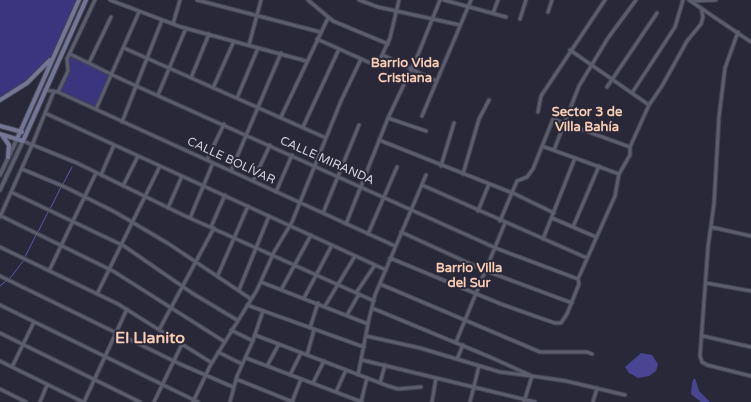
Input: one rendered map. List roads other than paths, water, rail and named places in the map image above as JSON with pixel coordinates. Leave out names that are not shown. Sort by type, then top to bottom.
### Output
[{"type":"main road","points":[[17,139],[79,0]]},
{"type":"main road","points":[[0,134],[23,141],[86,0]]},
{"type":"main road","points":[[0,100],[20,89],[35,77],[57,49]]},
{"type":"main road","points":[[0,126],[26,134]]},
{"type":"main road","points":[[0,134],[9,145],[8,157]]},
{"type":"street","points":[[46,90],[58,92],[68,71],[67,61],[95,0]]},
{"type":"street","points":[[110,0],[173,24],[306,61]]},
{"type":"street","points":[[173,24],[180,0]]},
{"type":"street","points":[[198,0],[320,32]]},
{"type":"street","points":[[249,45],[261,0]]},
{"type":"street","points":[[309,0],[328,18],[354,31],[388,44]]},
{"type":"street","points":[[359,0],[397,11],[460,25]]},
{"type":"street","points":[[317,39],[377,66],[388,44],[399,0]]},
{"type":"street","points":[[346,224],[388,118],[411,69],[440,0]]},
{"type":"street","points":[[444,0],[506,17]]},
{"type":"street","points":[[422,116],[471,0]]},
{"type":"street","points":[[493,13],[498,0]]},
{"type":"street","points":[[520,19],[526,0]]},
{"type":"street","points":[[548,12],[552,0]]},
{"type":"street","points":[[538,112],[541,96],[553,81],[570,50],[605,0]]},
{"type":"street","points":[[554,150],[579,86],[608,38],[636,0]]},
{"type":"street","points":[[632,93],[675,27],[683,0]]},
{"type":"street","points":[[690,0],[716,0]]},
{"type":"street","points":[[690,0],[751,42]]},
{"type":"street","points":[[390,258],[476,294],[557,323],[565,318],[572,303],[579,281],[578,279],[615,196],[619,174],[630,155],[630,147],[649,105],[662,86],[687,41],[699,28],[702,21],[701,8]]},
{"type":"street","points":[[96,109],[139,12]]},
{"type":"street","points":[[606,87],[657,12]]},
{"type":"street","points":[[89,63],[111,17]]},
{"type":"street","points":[[281,117],[306,61],[328,18]]},
{"type":"street","points":[[122,122],[162,20]]},
{"type":"street","points":[[158,95],[186,28]]},
{"type":"street","points":[[738,32],[728,60],[723,84],[716,142],[715,191],[708,247],[700,356],[702,362],[712,366],[751,376]]},
{"type":"street","points":[[191,78],[209,34]]},
{"type":"street","points":[[213,88],[234,41]]},
{"type":"street","points":[[124,48],[326,138]]},
{"type":"street","points":[[237,98],[258,48]]},
{"type":"street","points":[[304,127],[339,49]]},
{"type":"street","points":[[570,50],[649,105]]},
{"type":"street","points":[[231,171],[281,53]]},
{"type":"street","name":"CALLE MIRANDA","points":[[70,54],[136,86],[338,175],[495,248],[578,279]]},
{"type":"street","points":[[383,55],[436,80]]},
{"type":"street","points":[[193,401],[218,352],[237,320],[252,299],[273,255],[290,225],[361,59]]},
{"type":"street","points":[[54,92],[33,144],[0,217],[62,245],[110,270],[225,342]]},
{"type":"street","name":"CALLE BOLÍVAR","points":[[58,92],[395,246]]},
{"type":"street","points":[[463,174],[479,119],[489,100]]},
{"type":"street","points":[[500,221],[518,179],[525,178],[530,173],[557,109]]},
{"type":"street","points":[[45,113],[386,270]]},
{"type":"street","points":[[388,118],[426,131]]},
{"type":"street","points":[[553,119],[630,147]]},
{"type":"street","points":[[441,166],[454,123]]},
{"type":"street","points":[[207,160],[224,124]]},
{"type":"street","points":[[323,213],[359,125]]},
{"type":"street","points":[[0,175],[17,139]]},
{"type":"street","points":[[379,140],[511,193],[554,213]]},
{"type":"street","points":[[0,190],[23,141],[33,144],[168,208],[374,301]]},
{"type":"street","points":[[101,175],[114,145]]},
{"type":"street","points":[[253,181],[270,145]]},
{"type":"street","points":[[542,146],[619,174]]},
{"type":"street","points":[[276,192],[292,155]]},
{"type":"street","points":[[123,186],[138,156]]},
{"type":"street","points":[[543,239],[575,158]]},
{"type":"street","points":[[190,218],[213,163]]},
{"type":"street","points":[[98,294],[160,166]]},
{"type":"street","points":[[573,227],[599,166]]},
{"type":"street","points":[[368,234],[397,167]]},
{"type":"street","points":[[22,169],[85,196],[134,222],[218,275],[252,299]]},
{"type":"street","points":[[49,271],[96,173]]},
{"type":"street","points":[[358,375],[374,301],[390,258],[426,175]]},
{"type":"street","points":[[168,208],[182,176]]},
{"type":"street","points":[[478,211],[489,184]]},
{"type":"street","points":[[422,186],[587,258]]},
{"type":"street","points":[[11,192],[122,245],[237,320]]},
{"type":"street","points":[[159,330],[197,262],[213,228],[225,195]]},
{"type":"street","points":[[218,275],[248,206]]},
{"type":"street","points":[[239,290],[258,248],[270,216]]},
{"type":"street","points":[[552,218],[596,236]]},
{"type":"street","points":[[456,342],[505,223]]},
{"type":"street","points":[[711,227],[751,236]]},
{"type":"street","points":[[401,232],[486,271],[572,303]]},
{"type":"street","points":[[281,290],[311,235]]},
{"type":"street","points":[[304,298],[332,245]]},
{"type":"street","points":[[0,248],[127,309],[212,363]]},
{"type":"street","points":[[325,306],[355,256]]},
{"type":"street","points":[[347,315],[374,265]]},
{"type":"street","points":[[0,276],[205,376],[233,387]]},
{"type":"street","points":[[261,282],[368,324]]},
{"type":"street","points":[[706,283],[751,291]]},
{"type":"street","points":[[380,284],[540,352],[592,354]]},
{"type":"street","points":[[306,355],[318,304]]},
{"type":"street","points":[[0,305],[193,401],[198,402]]},
{"type":"street","points":[[247,305],[364,347]]},
{"type":"street","points":[[372,308],[456,342],[532,376]]},
{"type":"street","points":[[0,361],[83,402],[127,309]]},
{"type":"street","points":[[230,402],[233,387],[253,341],[263,311]]},
{"type":"street","points":[[12,367],[34,322]]},
{"type":"street","points":[[231,330],[253,341]]},
{"type":"street","points":[[0,333],[140,402]]},
{"type":"street","points":[[255,335],[398,389],[421,387]]},
{"type":"street","points":[[366,336],[514,374],[532,376],[625,394]]},
{"type":"street","points":[[702,336],[751,347]]},
{"type":"street","points":[[154,402],[182,344]]},
{"type":"street","points":[[267,366],[279,344]]},
{"type":"street","points":[[457,359],[463,345]]},
{"type":"street","points":[[218,352],[242,364]]},
{"type":"street","points":[[290,375],[301,353]]},
{"type":"street","points":[[246,358],[361,402],[367,378]]},
{"type":"street","points":[[362,360],[524,401],[535,402]]},
{"type":"street","points":[[313,384],[324,361]]},
{"type":"street","points":[[380,383],[385,366]]},
{"type":"street","points":[[470,402],[479,366]]},
{"type":"street","points":[[336,392],[346,370]]},
{"type":"street","points":[[524,401],[532,376]]},
{"type":"street","points":[[432,402],[436,378]]},
{"type":"street","points":[[236,379],[293,402],[301,379]]},
{"type":"street","points":[[40,402],[48,385]]},
{"type":"street","points":[[593,402],[596,388]]},
{"type":"street","points":[[0,389],[26,402]]},
{"type":"waterway","points":[[63,184],[72,167]]},
{"type":"waterway","points":[[50,209],[61,187]]},
{"type":"waterway","points":[[38,232],[48,212]]},
{"type":"waterway","points":[[25,257],[36,235]]},
{"type":"waterway","points":[[0,286],[11,277],[24,260]]},
{"type":"district","name":"Barrio Vida Cristiana","points":[[405,72]]},
{"type":"district","name":"Sector 3 de Villa Bahía","points":[[587,120]]},
{"type":"district","name":"Barrio Villa del Sur","points":[[469,276]]},
{"type":"district","name":"El Llanito","points":[[150,339]]}]
